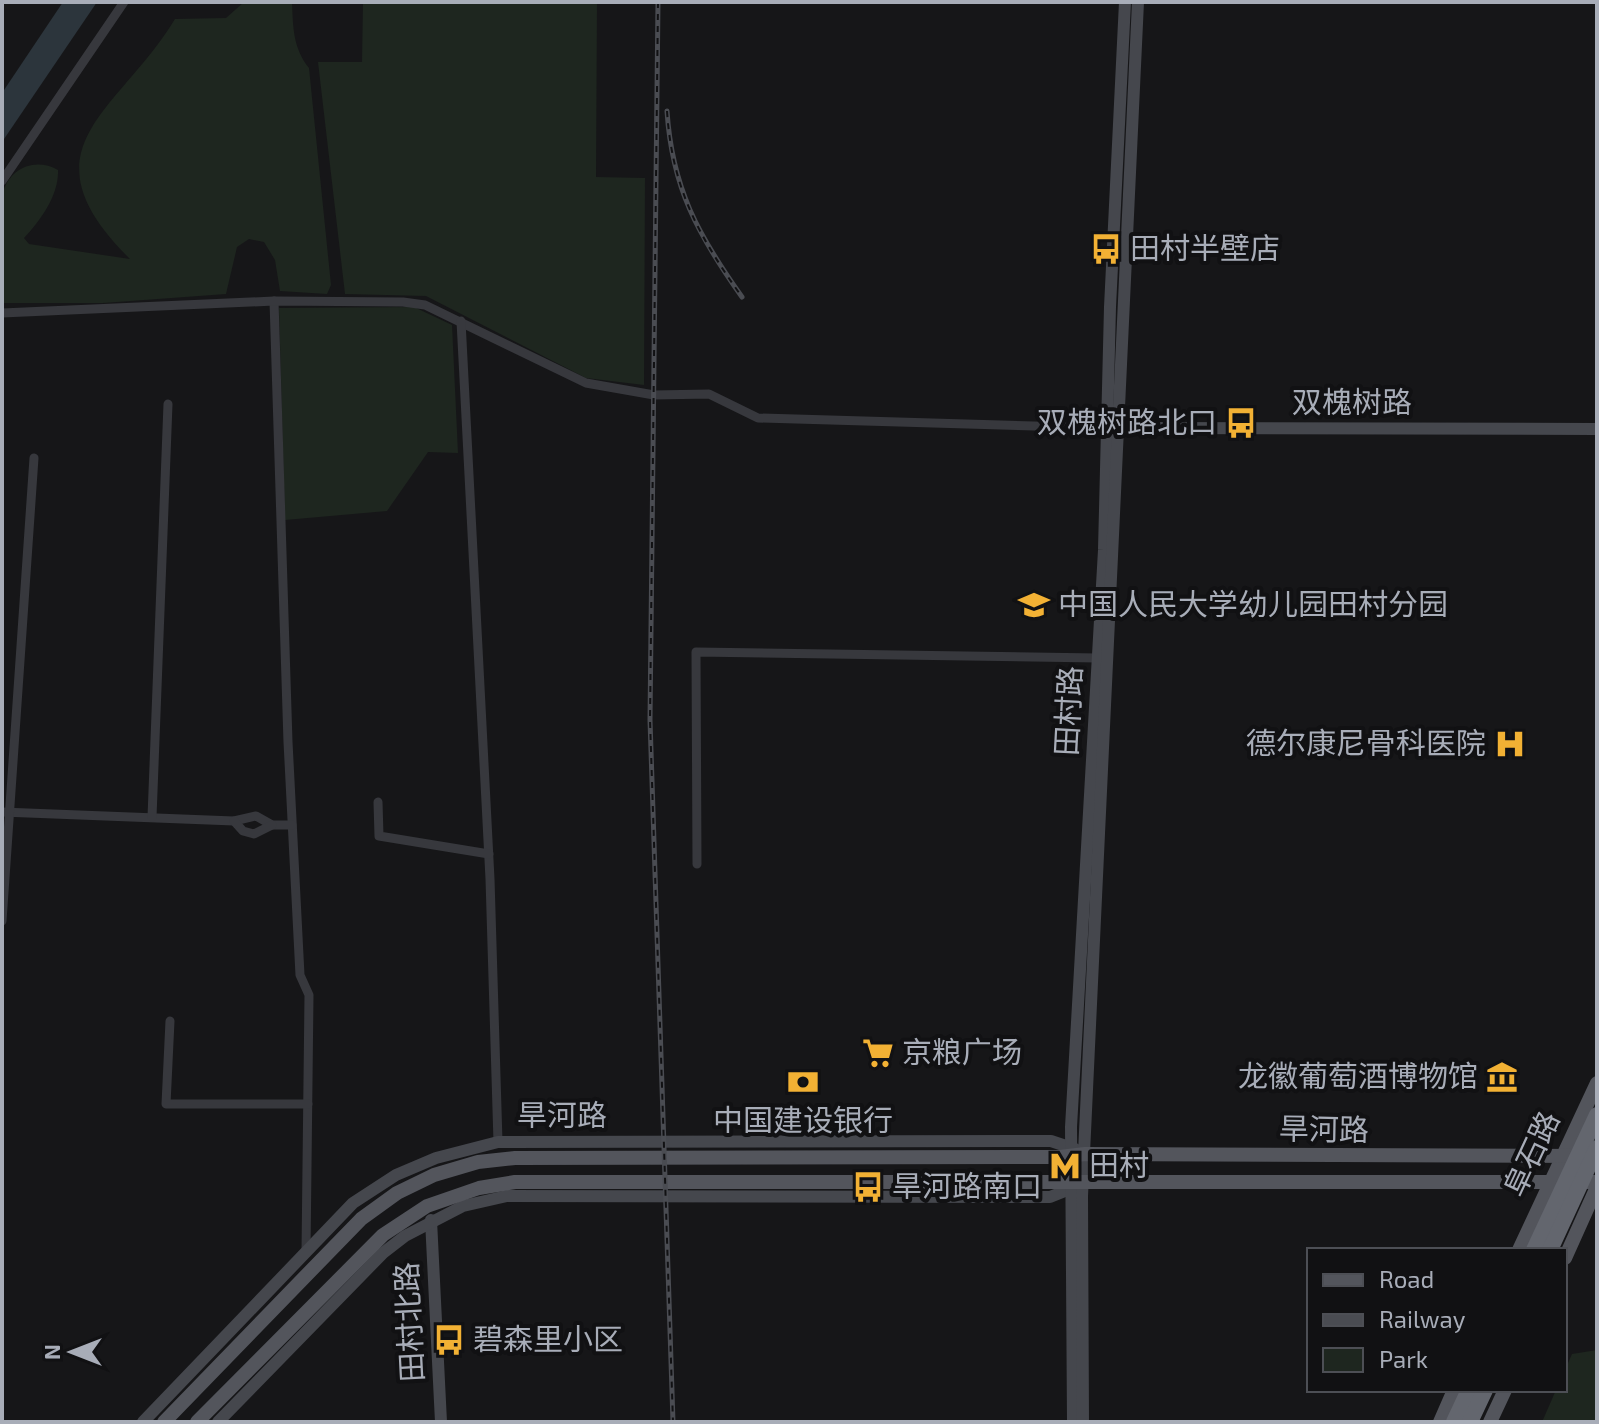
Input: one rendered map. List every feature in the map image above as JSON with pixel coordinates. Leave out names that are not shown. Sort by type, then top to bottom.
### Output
[{"type":"highway","name":"阜石路","points":[[1535,1248],[1597,1115]]},
{"type":"highway","name":"阜石路","points":[[1551,1248],[1597,1148]]},
{"type":"highway","points":[[1454,1422],[1468,1392]]},
{"type":"highway","points":[[1470,1422],[1484,1392]]},
{"type":"main road","name":"阜石路","points":[[1520,1248],[1597,1083]]},
{"type":"main road","name":"旱河路","points":[[164,1422],[361,1219],[397,1193],[434,1175],[463,1166],[530,1157],[945,1156],[1076,1152],[1597,1155]]},
{"type":"main road","name":"旱河路","points":[[197,1422],[383,1235],[427,1206],[479,1188],[515,1182],[1552,1182],[1597,1185]]},
{"type":"main road","points":[[1567,1253],[1597,1185]]},
{"type":"main road","points":[[1440,1422],[1453,1392]]},
{"type":"main road","points":[[1490,1422],[1504,1392]]},
{"type":"street","points":[[2,181],[124,2]]},
{"type":"street","name":"田村路","points":[[1073,1422],[1076,1152],[1098,658],[1114,428],[1125,2]]},
{"type":"street","name":"田村路","points":[[1076,1152],[1138,2]]},
{"type":"street","points":[[2,313],[274,301],[403,302],[425,305],[586,383],[654,395],[709,394],[758,418],[792,422],[1114,428]]},
{"type":"street","points":[[274,301],[292,825],[300,975],[309,995],[306,1252]]},
{"type":"street","points":[[461,321],[489,854],[498,1142]]},
{"type":"street","points":[[152,817],[168,404]]},
{"type":"street","name":"双槐树路","points":[[1114,428],[1597,429]]},
{"type":"street","points":[[2,921],[6,812],[34,458]]},
{"type":"street","points":[[697,864],[696,652],[1098,658]]},
{"type":"street","points":[[378,802],[379,836],[489,854]]},
{"type":"street","points":[[6,812],[234,821],[256,816],[272,825]]},
{"type":"street","points":[[234,821],[243,831],[254,834],[272,825],[292,825]]},
{"type":"street","points":[[170,1021],[166,1104],[308,1104]]},
{"type":"street","points":[[880,1140],[945,1156]]},
{"type":"street","name":"旱河路","points":[[143,1422],[353,1203],[396,1175],[436,1158],[498,1142],[1051,1141],[1076,1152]]},
{"type":"street","points":[[872,1196],[936,1181]]},
{"type":"street","name":"田村路","points":[[1075,1184],[1083,1422]]},
{"type":"street","name":"旱河路","points":[[218,1422],[383,1253],[431,1220],[463,1206],[507,1196],[1050,1197],[1075,1184]]},
{"type":"street","name":"田村北路","points":[[431,1220],[441,1422]]},
{"type":"street","points":[[259,1359],[318,1320]]},
{"type":"street","points":[[158,1406],[209,1375]]},
{"type":"green space","points":[[244,2],[292,2],[297,45],[309,68],[331,285],[327,294],[280,291],[275,260],[264,242],[249,239],[237,247],[226,294],[103,303],[2,303],[2,196],[10,178],[32,165],[58,170],[58,179],[48,207],[24,238],[29,244],[130,259],[97,221],[82,188],[80,159],[89,133],[175,19],[226,18]]},
{"type":"green space","points":[[363,2],[597,2],[596,177],[645,178],[644,385],[586,378],[426,296],[345,294],[318,62],[362,62]]},
{"type":"green space","points":[[414,307],[452,325],[458,453],[428,452],[387,511],[285,520],[279,308]]},
{"type":"green space","points":[[1597,1350],[1597,1422],[1542,1422],[1555,1392],[1567,1392],[1567,1365],[1572,1354]]},
{"type":"shaded area","points":[[63,2],[97,2],[2,142],[2,93]]},
{"type":"railway","points":[[658,2],[650,720],[673,1422]]},
{"type":"railway","points":[[667,111],[675,164],[690,210],[712,253],[742,297]]},
{"type":"place","name":"田村半壁店","points":[[1106,249]]},
{"type":"place","name":"双槐树路北口","points":[[1241,423]]},
{"type":"place","name":"中国人民大学幼儿园田村分园","points":[[1034,605]]},
{"type":"place","name":"德尔康尼骨科医院","points":[[1510,744]]},
{"type":"place","name":"京粮广场","points":[[878,1053]]},
{"type":"place","name":"龙徽葡萄酒博物馆","points":[[1502,1077]]},
{"type":"place","name":"中国建设银行","points":[[803,1082]]},
{"type":"place","name":"田村","points":[[1065,1166]]},
{"type":"place","name":"旱河路南口","points":[[868,1187]]},
{"type":"place","name":"碧森里小区","points":[[449,1340]]}]
